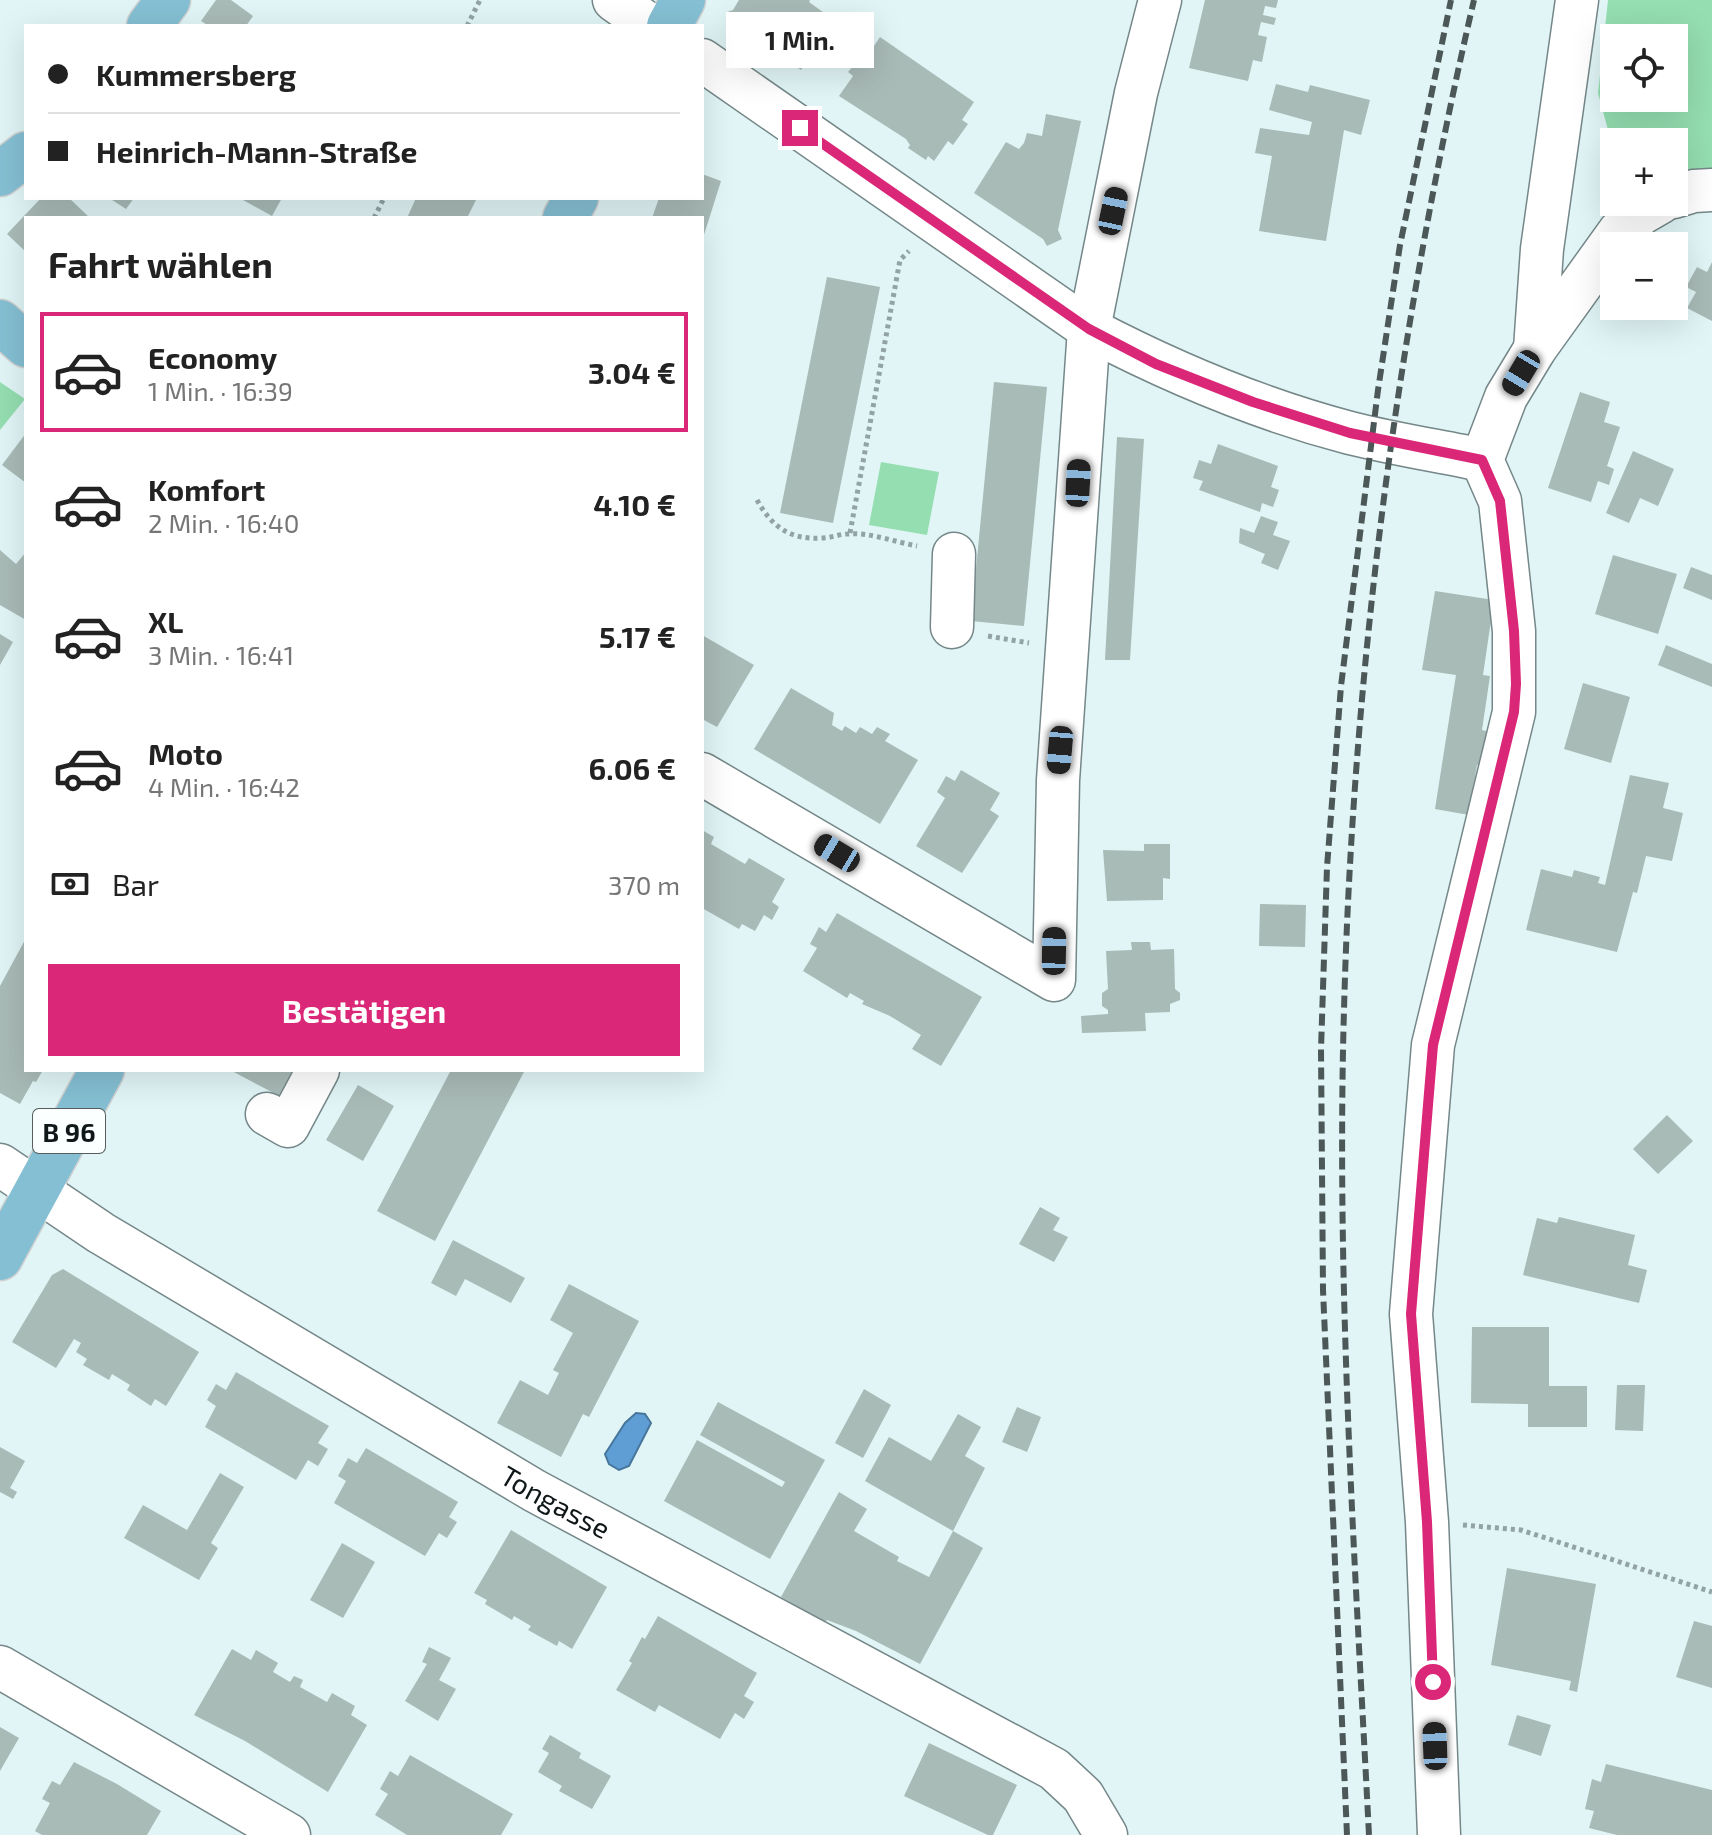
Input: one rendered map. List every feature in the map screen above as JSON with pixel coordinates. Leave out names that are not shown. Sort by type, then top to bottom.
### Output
[{"type":"main road","points":[[150,24],[168,0]]},
{"type":"main road","points":[[670,24],[683,0]]},
{"type":"main road","points":[[0,174],[24,156]]},
{"type":"main road","points":[[0,322],[24,343]]},
{"type":"main road","name":"B 96","points":[[0,1258],[101,1072]]},
{"type":"street","points":[[614,0],[648,24]]},
{"type":"street","points":[[704,775],[1054,980],[1058,780],[1089,329],[1136,93],[1160,0]]},
{"type":"street","points":[[1535,349],[1542,249],[1577,0]]},
{"type":"street","points":[[704,62],[920,232],[1089,329],[1183,376],[1253,402],[1350,433],[1482,460]]},
{"type":"street","points":[[1688,193],[1712,190]]},
{"type":"street","points":[[1439,1835],[1427,1522],[1411,1314],[1433,1045],[1514,712],[1514,631],[1500,501],[1482,460],[1506,397],[1535,349],[1619,232],[1638,216]]},
{"type":"street","points":[[952,627],[954,554]]},
{"type":"street","points":[[267,1114],[288,1126],[317,1072]]},
{"type":"street","name":"Tongasse","points":[[0,1165],[177,1280],[535,1491],[1054,1769],[1083,1796],[1106,1835]]},
{"type":"street","points":[[0,1667],[289,1835]]},
{"type":"path","points":[[468,24],[480,0]]},
{"type":"path","points":[[850,533],[900,260],[920,232]]},
{"type":"path","points":[[757,500],[766,516],[782,532],[802,538],[850,533],[954,554]]},
{"type":"path","points":[[952,627],[967,633],[1038,645]]},
{"type":"path","points":[[1427,1522],[1521,1530],[1712,1592]]},
{"type":"green space","points":[[1608,0],[1712,0],[1712,171],[1688,177],[1688,128],[1607,128],[1603,112],[1688,112],[1688,24],[1605,24]]},
{"type":"green space","points":[[0,382],[24,400],[0,430]]},
{"type":"green space","points":[[881,462],[939,472],[927,535],[869,525]]},
{"type":"water","points":[[636,1413],[645,1414],[651,1423],[629,1466],[619,1470],[609,1464],[605,1454],[625,1423]]},
{"type":"building","points":[[216,0],[231,0],[253,16],[247,24],[206,24],[201,21]]},
{"type":"building","points":[[739,0],[810,0],[834,20],[801,70],[739,29],[730,30],[727,12],[733,10]]},
{"type":"building","points":[[1205,0],[1278,0],[1276,8],[1265,6],[1263,15],[1276,18],[1274,25],[1261,22],[1258,35],[1267,37],[1262,62],[1253,60],[1248,81],[1189,68]]},
{"type":"building","points":[[880,37],[974,102],[962,120],[968,124],[953,145],[948,141],[934,161],[928,156],[926,160],[908,148],[910,145],[906,139],[839,96],[853,76],[848,72],[864,52],[868,55]]},
{"type":"building","points":[[1276,84],[1308,92],[1310,85],[1370,100],[1361,135],[1344,130],[1326,241],[1259,231],[1272,156],[1255,153],[1260,128],[1309,135],[1312,122],[1269,110]]},
{"type":"building","points":[[1046,114],[1081,121],[1058,230],[1062,239],[1047,246],[1043,239],[974,193],[1006,142],[1019,149],[1027,133],[1042,136]]},
{"type":"building","points":[[704,175],[721,181],[704,235],[704,216],[653,216],[658,200],[704,200]]},
{"type":"building","points":[[39,200],[71,200],[88,216],[24,216]]},
{"type":"building","points":[[112,200],[133,200],[126,209]]},
{"type":"building","points":[[243,200],[281,200],[272,216]]},
{"type":"building","points":[[415,200],[476,200],[468,216],[408,216]]},
{"type":"building","points":[[24,216],[24,250],[7,234]]},
{"type":"building","points":[[1712,262],[1712,321],[1688,309],[1696,292],[1688,288],[1688,283],[1697,267],[1707,272]]},
{"type":"building","points":[[827,277],[880,287],[833,523],[780,513]]},
{"type":"building","points":[[994,382],[1047,387],[1024,626],[971,621]]},
{"type":"building","points":[[1580,392],[1610,402],[1604,422],[1620,427],[1607,466],[1614,469],[1609,485],[1598,481],[1591,502],[1548,488]]},
{"type":"building","points":[[24,436],[24,482],[2,465]]},
{"type":"building","points":[[1117,437],[1144,439],[1130,660],[1105,660]]},
{"type":"building","points":[[1218,444],[1278,466],[1271,487],[1279,490],[1273,507],[1262,503],[1260,512],[1199,490],[1203,481],[1193,478],[1199,460],[1211,464]]},
{"type":"building","points":[[1633,451],[1674,469],[1658,506],[1640,498],[1629,523],[1606,513]]},
{"type":"building","points":[[1261,516],[1278,522],[1273,535],[1290,541],[1278,570],[1261,563],[1265,554],[1239,543],[1240,528],[1254,533]]},
{"type":"building","points":[[0,550],[16,564],[24,554],[24,619],[0,605]]},
{"type":"building","points":[[1613,555],[1677,574],[1658,634],[1595,614]]},
{"type":"building","points":[[1691,567],[1712,575],[1712,600],[1683,588]]},
{"type":"building","points":[[1435,591],[1494,600],[1483,675],[1490,676],[1482,730],[1490,732],[1484,766],[1477,765],[1469,815],[1435,809],[1456,675],[1422,670]]},
{"type":"building","points":[[0,634],[13,642],[0,665]]},
{"type":"building","points":[[704,636],[754,665],[717,727],[704,720]]},
{"type":"building","points":[[1666,645],[1712,664],[1712,687],[1658,665]]},
{"type":"building","points":[[1583,683],[1630,697],[1611,763],[1564,749]]},
{"type":"building","points":[[791,688],[834,713],[832,725],[842,731],[845,726],[856,733],[860,727],[872,734],[877,727],[890,734],[885,741],[918,760],[880,824],[754,749]]},
{"type":"building","points":[[961,770],[1000,793],[990,810],[999,816],[962,873],[916,846],[945,798],[937,792],[946,776],[955,781]]},
{"type":"building","points":[[1630,775],[1669,783],[1663,808],[1683,813],[1672,861],[1646,856],[1617,952],[1526,930],[1541,869],[1572,877],[1574,870],[1600,877],[1598,883],[1605,885]]},
{"type":"building","points":[[704,831],[714,837],[711,844],[745,864],[749,858],[785,879],[772,902],[779,907],[772,920],[764,915],[755,931],[742,924],[739,929],[704,909]]},
{"type":"building","points":[[1144,844],[1170,844],[1170,879],[1163,878],[1163,900],[1107,901],[1103,850],[1144,851]]},
{"type":"building","points":[[1260,904],[1306,905],[1305,947],[1259,946]]},
{"type":"building","points":[[837,913],[982,997],[941,1066],[912,1049],[921,1035],[890,1016],[862,1004],[864,1001],[850,993],[847,998],[803,971],[817,948],[810,944],[819,927],[826,932]]},
{"type":"building","points":[[24,942],[24,1072],[42,1072],[20,1104],[0,1093],[0,986]]},
{"type":"building","points":[[1131,942],[1150,942],[1151,950],[1174,949],[1175,989],[1180,993],[1180,1000],[1170,1004],[1170,1012],[1145,1013],[1146,1031],[1082,1033],[1081,1016],[1108,1014],[1102,1006],[1102,993],[1108,989],[1106,951],[1132,950]]},
{"type":"building","points":[[234,1072],[302,1072],[287,1100]]},
{"type":"building","points":[[450,1072],[524,1072],[435,1241],[377,1211]]},
{"type":"building","points":[[358,1085],[394,1106],[363,1161],[326,1140]]},
{"type":"building","points":[[1667,1115],[1693,1141],[1658,1174],[1633,1149]]},
{"type":"building","points":[[1040,1207],[1060,1218],[1053,1230],[1068,1237],[1054,1262],[1019,1244]]},
{"type":"building","points":[[1559,1217],[1635,1235],[1628,1265],[1647,1270],[1639,1303],[1523,1275],[1537,1218],[1557,1223]]},
{"type":"building","points":[[453,1240],[525,1278],[511,1303],[465,1279],[456,1296],[431,1283]]},
{"type":"building","points":[[63,1269],[199,1352],[166,1406],[155,1399],[151,1406],[127,1390],[130,1385],[112,1374],[109,1380],[83,1365],[87,1359],[76,1352],[81,1343],[74,1339],[56,1368],[12,1342],[52,1275]]},
{"type":"building","points":[[569,1284],[639,1321],[589,1417],[583,1414],[561,1457],[497,1423],[520,1380],[548,1395],[559,1373],[553,1370],[573,1333],[550,1320]]},
{"type":"building","points":[[1472,1327],[1549,1327],[1549,1386],[1587,1386],[1587,1427],[1528,1427],[1528,1404],[1471,1403]]},
{"type":"building","points":[[236,1372],[329,1426],[318,1443],[328,1449],[318,1466],[308,1460],[296,1480],[205,1427],[216,1406],[207,1400],[216,1384],[226,1390]]},
{"type":"building","points":[[1617,1385],[1645,1385],[1643,1431],[1615,1430]]},
{"type":"building","points":[[864,1389],[891,1405],[863,1458],[835,1443]]},
{"type":"building","points":[[718,1402],[825,1460],[770,1559],[664,1501],[697,1440],[782,1487],[785,1482],[700,1435]]},
{"type":"building","points":[[1017,1407],[1041,1417],[1027,1452],[1002,1442]]},
{"type":"building","points":[[958,1414],[981,1427],[965,1456],[985,1468],[953,1531],[865,1481],[889,1437],[931,1461]]},
{"type":"building","points":[[0,1447],[25,1461],[10,1488],[17,1492],[13,1499],[0,1492]]},
{"type":"building","points":[[366,1448],[458,1502],[449,1517],[457,1522],[447,1538],[439,1533],[425,1556],[334,1503],[346,1481],[338,1476],[348,1458],[357,1463]]},
{"type":"building","points":[[220,1473],[244,1487],[211,1543],[218,1548],[199,1580],[124,1538],[143,1505],[187,1530]]},
{"type":"building","points":[[839,1492],[867,1509],[854,1531],[899,1557],[897,1561],[929,1577],[953,1531],[983,1548],[920,1664],[856,1631],[827,1620],[824,1623],[781,1597]]},
{"type":"building","points":[[511,1530],[607,1587],[572,1649],[559,1641],[557,1646],[528,1630],[531,1626],[514,1616],[512,1620],[485,1604],[487,1600],[474,1593]]},
{"type":"building","points":[[342,1543],[375,1562],[343,1618],[310,1600]]},
{"type":"building","points":[[1507,1568],[1596,1584],[1577,1692],[1569,1690],[1571,1681],[1491,1665]]},
{"type":"building","points":[[658,1616],[757,1673],[744,1696],[754,1702],[744,1719],[735,1713],[720,1739],[659,1705],[655,1712],[616,1690],[632,1663],[629,1661],[642,1637],[645,1639]]},
{"type":"building","points":[[1694,1621],[1712,1626],[1712,1688],[1676,1677]]},
{"type":"building","points":[[429,1647],[451,1658],[439,1680],[456,1689],[438,1721],[405,1701],[427,1664],[422,1662]]},
{"type":"building","points":[[232,1649],[251,1660],[256,1650],[278,1663],[273,1672],[290,1682],[294,1676],[303,1680],[300,1687],[327,1702],[332,1693],[355,1706],[351,1715],[367,1725],[328,1792],[245,1741],[194,1715]]},
{"type":"building","points":[[1517,1715],[1551,1725],[1541,1756],[1508,1745]]},
{"type":"building","points":[[0,1727],[19,1738],[0,1771]]},
{"type":"building","points":[[550,1735],[581,1753],[579,1758],[611,1776],[592,1809],[559,1791],[562,1786],[538,1772],[549,1753],[542,1749]]},
{"type":"building","points":[[929,1743],[1017,1785],[993,1835],[904,1796]]},
{"type":"building","points":[[410,1755],[513,1814],[501,1835],[407,1835],[375,1815],[388,1794],[380,1789],[390,1771],[398,1776]]},
{"type":"building","points":[[74,1762],[161,1811],[147,1835],[42,1835],[35,1831],[50,1803],[42,1799],[52,1781],[60,1785]]},
{"type":"building","points":[[1606,1764],[1712,1790],[1712,1835],[1617,1835],[1589,1828],[1594,1811],[1585,1809],[1592,1779],[1601,1782]]},
{"type":"railway","points":[[1347,1835],[1323,1290],[1321,1049],[1327,867],[1341,686],[1378,390],[1400,245],[1451,0]]},
{"type":"railway","points":[[1369,1835],[1345,1320],[1342,1113],[1349,883],[1369,628],[1401,375],[1422,249],[1474,0]]},
{"type":"route","points":[[800,128],[1089,329],[1156,364],[1253,402],[1350,433],[1482,460],[1500,501],[1514,631],[1514,712],[1433,1045],[1411,1314],[1427,1522],[1433,1682]]}]
